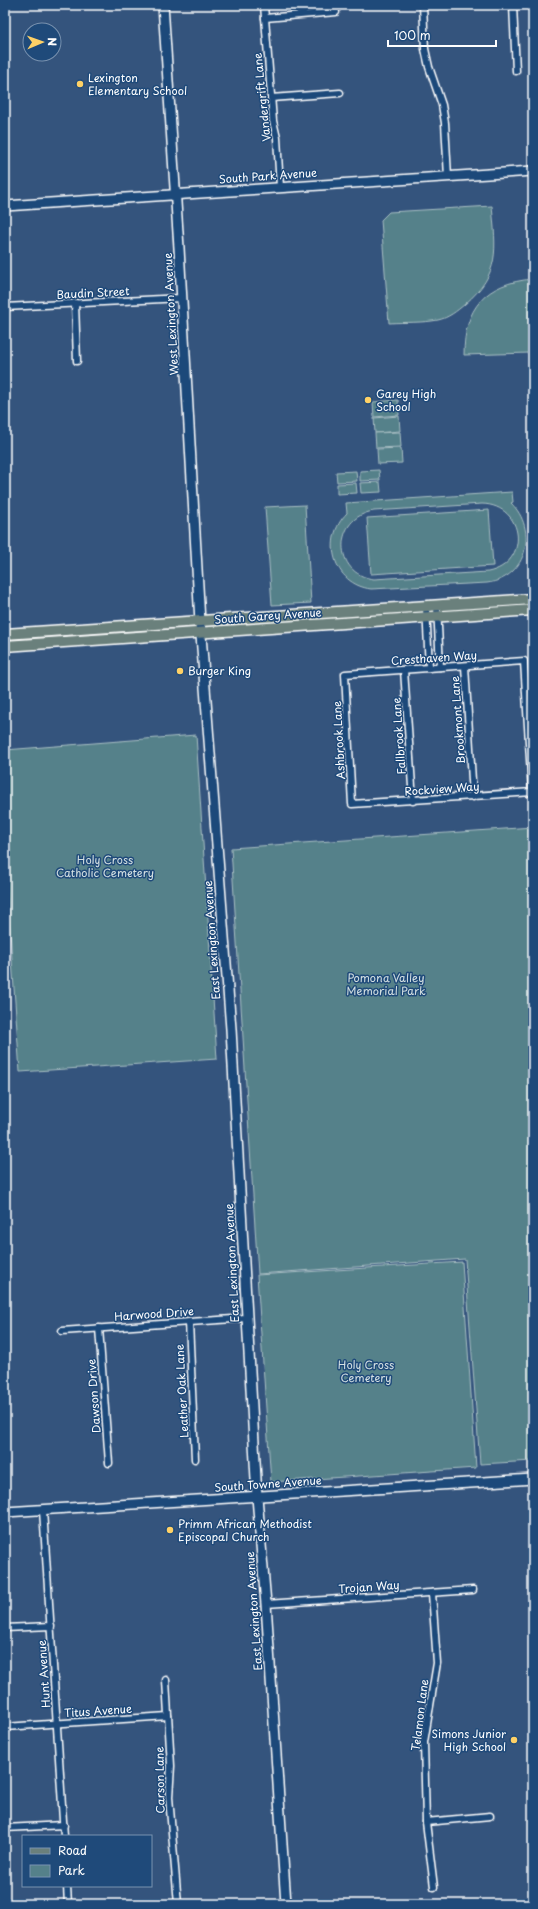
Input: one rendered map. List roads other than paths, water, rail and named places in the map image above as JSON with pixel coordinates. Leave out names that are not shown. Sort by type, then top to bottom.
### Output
[{"type":"main road","name":"South Garey Avenue","points":[[5,634],[533,599]]},
{"type":"main road","name":"South Garey Avenue","points":[[5,646],[437,618],[533,610]]},
{"type":"street","name":"West Lexington Avenue","points":[[164,5],[200,622]]},
{"type":"street","name":"Vandergrift Lane","points":[[264,5],[273,121],[277,138],[280,187]]},
{"type":"street","points":[[423,5],[425,49],[429,67],[442,105],[445,123],[448,177]]},
{"type":"street","points":[[513,5],[516,71]]},
{"type":"street","points":[[265,18],[336,12]]},
{"type":"street","points":[[271,98],[340,93]]},
{"type":"street","name":"South Park Avenue","points":[[5,206],[533,171]]},
{"type":"street","name":"Baudin Street","points":[[5,307],[182,298]]},
{"type":"street","points":[[75,303],[77,361]]},
{"type":"street","points":[[437,606],[440,667]]},
{"type":"street","points":[[426,607],[429,668]]},
{"type":"street","name":"East Lexington Avenue","points":[[200,622],[231,1030],[257,1497],[266,1604],[286,1904]]},
{"type":"street","name":"Cresthaven Way","points":[[345,674],[524,661],[531,747]]},
{"type":"street","name":"Brookmont Lane","points":[[465,666],[473,797]]},
{"type":"street","name":"Fallbrook Lane","points":[[404,670],[413,800]]},
{"type":"street","name":"Ashbrook Lane","points":[[345,674],[352,804]]},
{"type":"street","name":"Rockview Way","points":[[352,804],[532,792],[531,747]]},
{"type":"street","name":"Harwood Drive","points":[[62,1331],[247,1318]]},
{"type":"street","name":"Leather Oak Lane","points":[[189,1322],[195,1459]]},
{"type":"street","name":"Dawson Drive","points":[[99,1328],[109,1463]]},
{"type":"street","name":"South Towne Avenue","points":[[5,1512],[533,1479]]},
{"type":"street","name":"Hunt Avenue","points":[[43,1510],[64,1835]]},
{"type":"street","name":"Trojan Way","points":[[266,1604],[473,1590]]},
{"type":"street","name":"Telamon Lane","points":[[432,1593],[436,1664],[424,1742],[426,1822],[434,1886]]},
{"type":"street","points":[[5,1628],[51,1626]]},
{"type":"street","name":"Carson Lane","points":[[166,1680],[171,1766],[169,1797],[178,1904]]},
{"type":"street","name":"Titus Avenue","points":[[5,1727],[168,1716]]},
{"type":"street","points":[[426,1822],[490,1816]]},
{"type":"street","points":[[5,1828],[64,1825]]},
{"type":"street","points":[[67,1887],[68,1904]]},
{"type":"place","name":"Lexington Elementary School","points":[[80,84]]},
{"type":"place","name":"Garey High School","points":[[368,400]]},
{"type":"place","name":"Burger King","points":[[180,671]]},
{"type":"place","name":"Primm African Methodist Episcopal Church","points":[[170,1530]]},
{"type":"place","name":"Simons Junior High School","points":[[514,1740]]},
{"type":"park label","name":"Holy Cross Catholic Cemetery","points":[[105,866]]},
{"type":"park label","name":"Pomona Valley Memorial Park","points":[[386,984]]},
{"type":"park label","name":"Holy Cross Cemetery","points":[[366,1371]]}]
